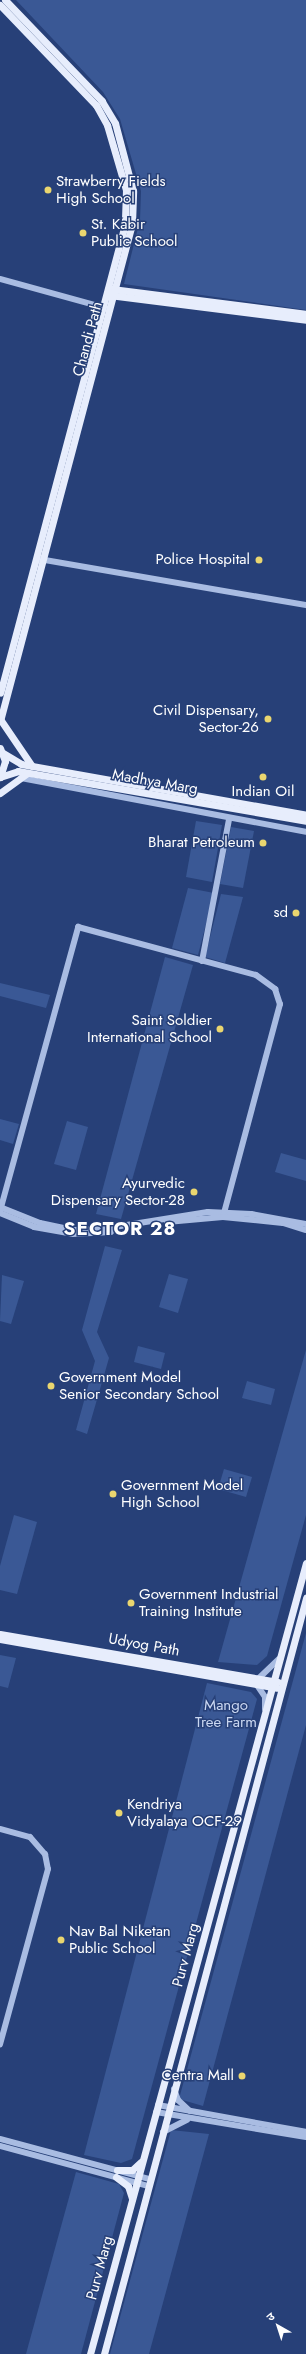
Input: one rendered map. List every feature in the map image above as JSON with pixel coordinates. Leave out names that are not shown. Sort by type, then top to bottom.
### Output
[{"type":"main road","name":"Chandi Path","points":[[0,720],[106,308],[119,273],[132,224],[133,191],[115,123],[77,74],[6,0]]},
{"type":"main road","name":"Chandi Path","points":[[0,5],[74,79],[107,125],[126,190],[125,224],[111,292]]},
{"type":"main road","points":[[119,273],[129,291]]},
{"type":"main road","points":[[111,292],[129,291],[306,314]]},
{"type":"main road","points":[[111,292],[306,320]]},
{"type":"main road","name":"Chandi Path","points":[[0,693],[40,560]]},
{"type":"main road","points":[[0,720],[32,766]]},
{"type":"main road","points":[[0,776],[5,764],[2,751]]},
{"type":"main road","name":"Madhya Marg","points":[[2,751],[21,764],[306,815]]},
{"type":"main road","name":"Madhya Marg","points":[[0,776],[18,771],[306,821]]},
{"type":"main road","points":[[0,793],[28,773]]},
{"type":"main road","points":[[37,782],[45,776]]},
{"type":"main road","name":"Purv Marg","points":[[90,2354],[274,1685],[306,1563]]},
{"type":"main road","name":"Purv Marg","points":[[104,2354],[148,2182],[306,1598]]},
{"type":"main road","name":"Udyog Path","points":[[0,1634],[282,1686]]},
{"type":"main road","name":"Udyog Path","points":[[0,1639],[258,1682]]},
{"type":"main road","points":[[132,2200],[128,2186],[117,2174],[132,2170],[143,2158]]},
{"type":"street","points":[[0,279],[106,308]]},
{"type":"street","points":[[40,560],[306,605]]},
{"type":"street","points":[[21,778],[229,819],[306,832]]},
{"type":"street","points":[[202,961],[229,819]]},
{"type":"street","points":[[223,1214],[280,1004],[275,989],[266,980],[78,927],[0,1210],[40,1223],[74,1230],[223,1214],[306,1224]]},
{"type":"street","points":[[223,1214],[283,1223],[306,1230]]},
{"type":"street","points":[[265,1717],[264,1698],[258,1682],[273,1668],[282,1653]]},
{"type":"street","points":[[0,1829],[30,1837],[45,1854],[48,1869],[0,2045]]},
{"type":"street","points":[[174,2089],[182,2106],[193,2113]]},
{"type":"street","points":[[157,2108],[190,2120],[306,2137]]},
{"type":"street","points":[[168,2111],[193,2113],[306,2132]]},
{"type":"street","points":[[162,2132],[178,2122],[190,2120]]},
{"type":"street","points":[[0,2139],[148,2182]]},
{"type":"street","points":[[0,2146],[117,2174]]},
{"type":"green space","points":[[16,0],[306,0],[306,310],[124,284],[140,220],[141,191],[120,119],[103,92]]},
{"type":"green space","points":[[196,821],[222,825],[212,882],[186,877]]},
{"type":"green space","points":[[231,827],[254,831],[243,888],[220,884]]},
{"type":"green space","points":[[188,888],[214,893],[198,955],[172,948]]},
{"type":"green space","points":[[221,894],[243,897],[225,963],[205,957]]},
{"type":"green space","points":[[165,957],[193,965],[121,1219],[96,1214]]},
{"type":"green space","points":[[0,983],[50,995],[46,1008],[0,996]]},
{"type":"green space","points":[[0,1119],[19,1124],[13,1144],[0,1140]]},
{"type":"green space","points":[[67,1121],[88,1127],[76,1170],[54,1164]]},
{"type":"green space","points":[[281,1153],[306,1160],[306,1181],[275,1172]]},
{"type":"green space","points":[[105,1246],[122,1250],[97,1332],[109,1358],[87,1434],[76,1430],[95,1361],[82,1330]]},
{"type":"green space","points":[[169,1274],[188,1279],[178,1313],[159,1307]]},
{"type":"green space","points":[[2,1275],[24,1281],[11,1324],[0,1321]]},
{"type":"green space","points":[[138,1346],[165,1353],[161,1369],[134,1362]]},
{"type":"green space","name":"Mango Tree Farm","points":[[306,1350],[306,1515],[267,1656],[257,1665],[218,1662]]},
{"type":"green space","points":[[247,1381],[275,1389],[271,1405],[242,1398]]},
{"type":"green space","points":[[224,1469],[252,1477],[246,1497],[218,1489]]},
{"type":"green space","points":[[14,1515],[37,1522],[17,1594],[0,1590],[0,1566]]},
{"type":"green space","name":"Mango Tree Farm","points":[[306,1633],[306,1725],[203,2106],[179,2099]]},
{"type":"green space","points":[[0,1655],[16,1658],[8,1688],[0,1686]]},
{"type":"green space","name":"Mango Tree Farm","points":[[207,1683],[251,1692],[257,1699],[132,2159],[121,2163],[84,2155]]},
{"type":"green space","points":[[171,2130],[209,2134],[149,2354],[110,2354]]},
{"type":"green space","points":[[76,2172],[119,2184],[124,2193],[81,2354],[26,2354]]},
{"type":"place","name":"Strawberry Fields High School","points":[[48,190]]},
{"type":"place","name":"St. Kabir Public School","points":[[83,233]]},
{"type":"place","name":"Police Hospital","points":[[259,560]]},
{"type":"place","name":"Civil Dispensary, Sector-26","points":[[268,719]]},
{"type":"place","name":"Indian Oil","points":[[263,777]]},
{"type":"place","name":"Bharat Petroleum","points":[[263,843]]},
{"type":"place","name":"sd","points":[[296,913]]},
{"type":"place","name":"Saint Soldier International School","points":[[220,1029]]},
{"type":"place","name":"Ayurvedic Dispensary Sector-28","points":[[194,1192]]},
{"type":"place","name":"Government Model Senior Secondary School","points":[[51,1386]]},
{"type":"place","name":"Government Model High School","points":[[113,1494]]},
{"type":"place","name":"Government Industrial Training Institute","points":[[131,1603]]},
{"type":"place","name":"Kendriya Vidyalaya OCF-29","points":[[119,1813]]},
{"type":"place","name":"Nav Bal Niketan Public School","points":[[61,1940]]},
{"type":"place","name":"Centra Mall","points":[[242,2076]]},
{"type":"district","name":"SECTOR 28","points":[[120,1229]]}]
